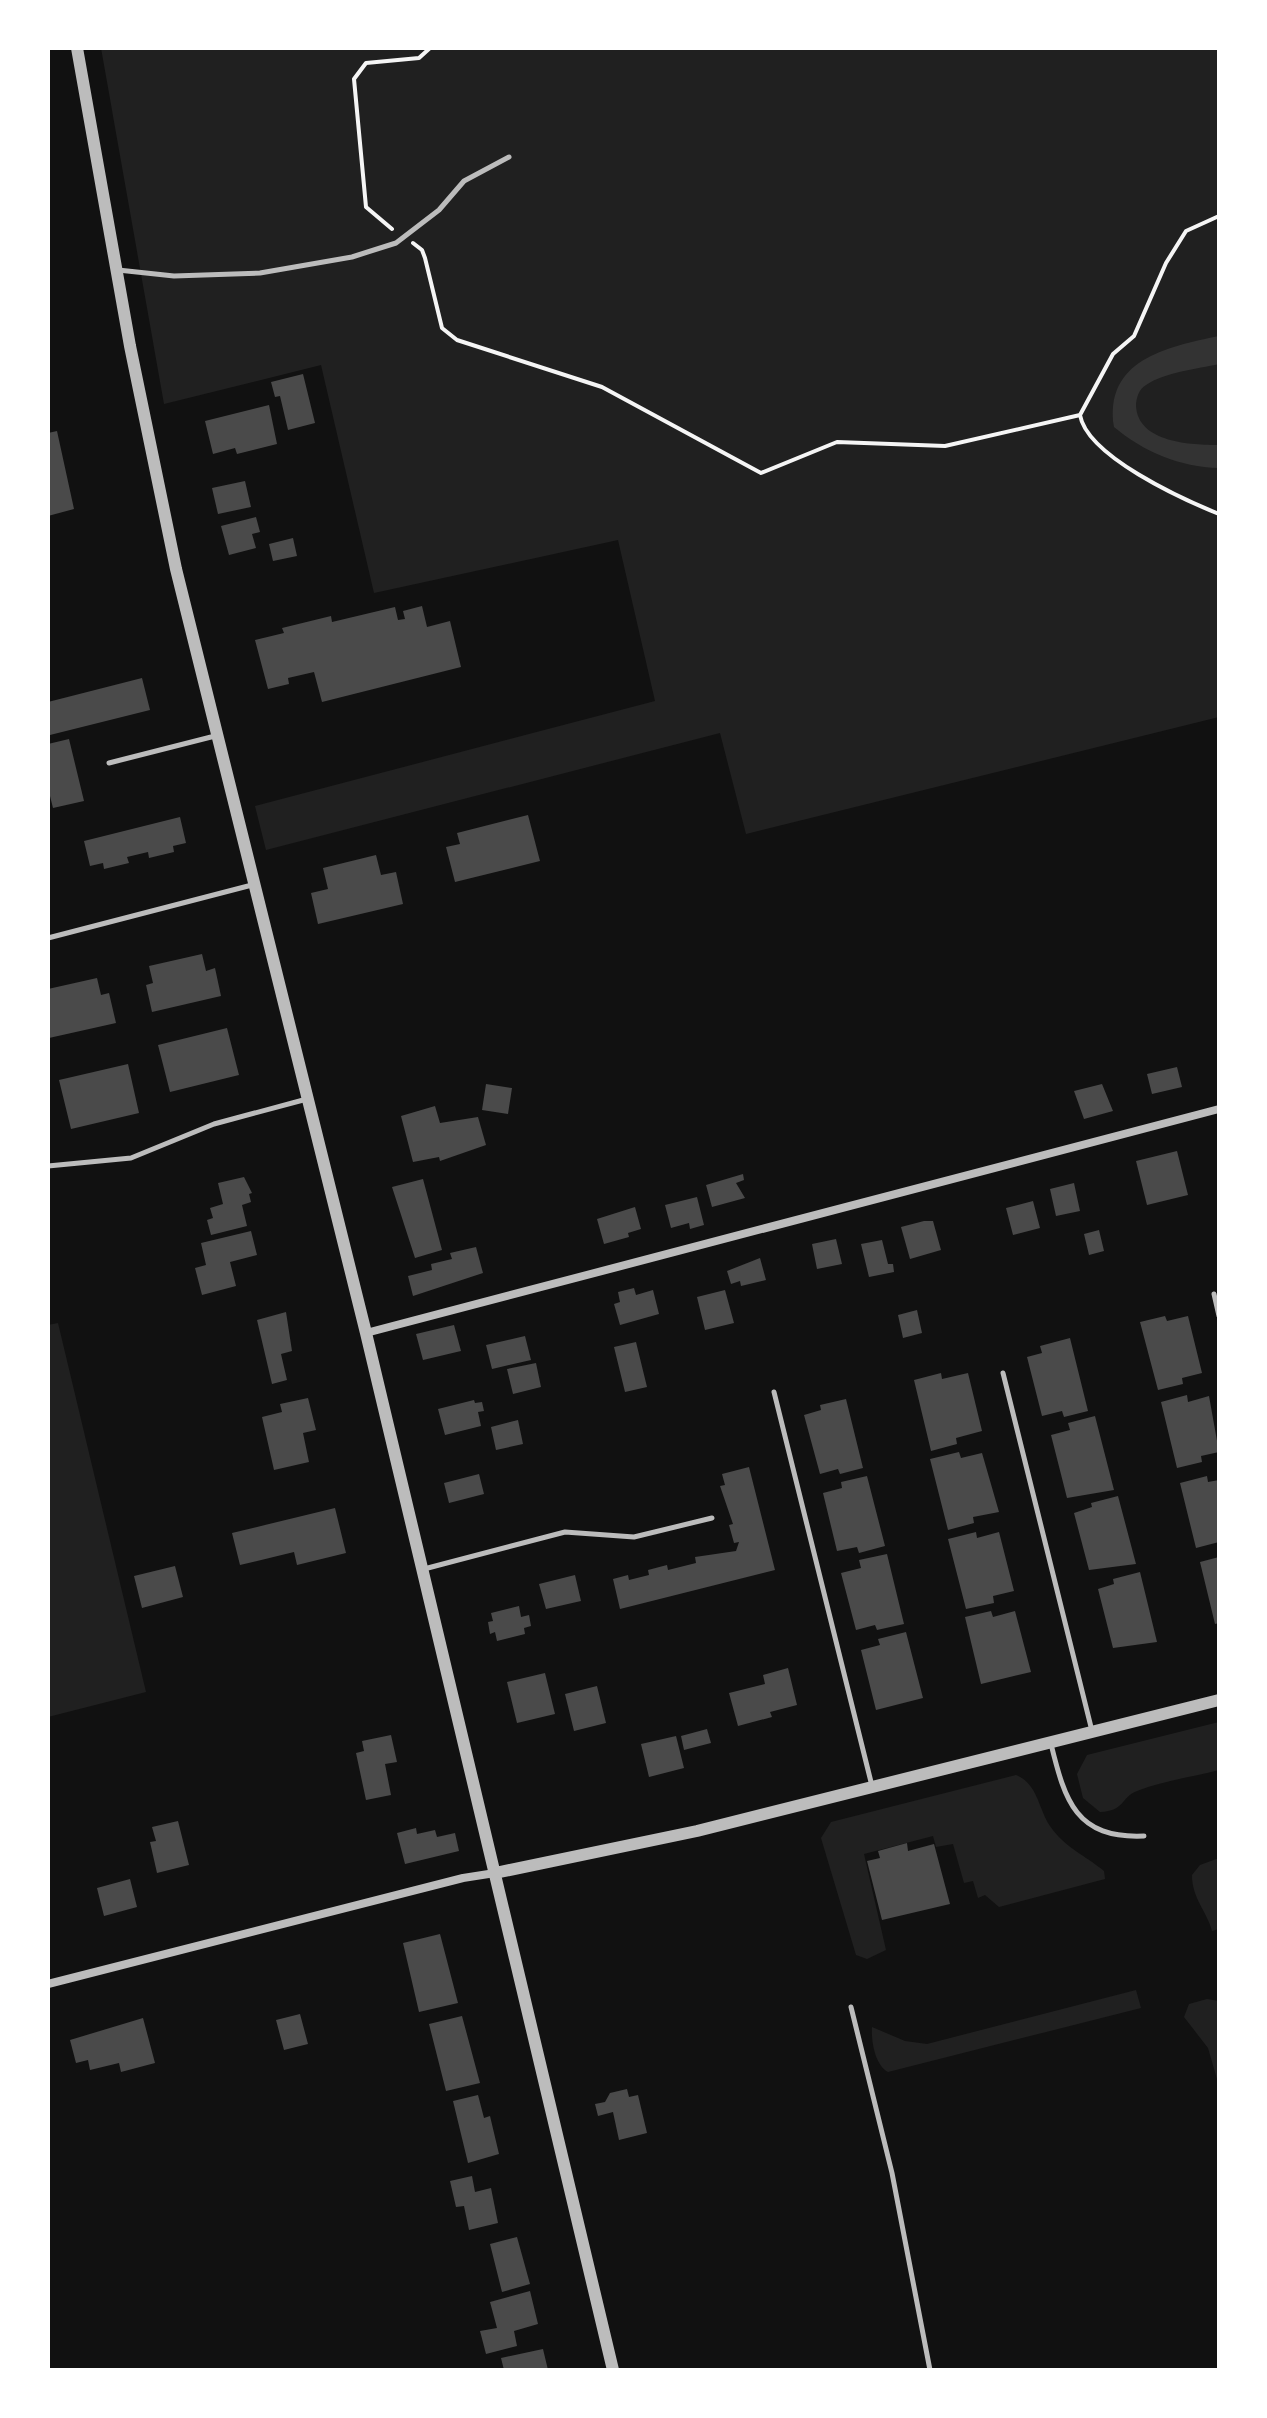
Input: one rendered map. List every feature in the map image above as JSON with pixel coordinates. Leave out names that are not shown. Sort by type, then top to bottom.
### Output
[{"type":"street","points":[[77,48],[176,569],[215,736],[366,1333],[613,2370]]},
{"type":"street","points":[[366,1333],[1219,1109]]},
{"type":"street","points":[[48,1984],[463,1878],[697,1831],[1219,1700]]},
{"type":"lane","points":[[117,270],[174,276],[260,273],[352,257],[404,237],[439,210],[464,181],[509,157]]},
{"type":"lane","points":[[109,763],[215,736]]},
{"type":"lane","points":[[48,938],[253,885]]},
{"type":"lane","points":[[48,1166],[131,1158],[214,1124],[307,1099]]},
{"type":"lane","points":[[1214,1294],[1219,1316]]},
{"type":"lane","points":[[1003,1373],[1092,1732]]},
{"type":"lane","points":[[774,1392],[873,1787]]},
{"type":"lane","points":[[423,1569],[565,1532],[634,1537],[712,1518]]},
{"type":"lane","points":[[1050,1743],[1061,1783],[1080,1816],[1104,1834],[1144,1836]]},
{"type":"lane","points":[[851,2007],[892,2173],[930,2370]]},
{"type":"path","points":[[430,48],[419,58],[366,63],[354,79],[366,207],[422,250],[442,328],[457,340],[602,387],[761,473],[837,442],[945,446],[1080,415]]},
{"type":"path","points":[[1219,216],[1186,231],[1166,263],[1134,336],[1113,354],[1080,415],[1082,426],[1093,441],[1149,480],[1219,514]]},
{"type":"shaded area","points":[[101,48],[1219,48],[1219,717],[746,834],[720,733],[266,850],[255,806],[655,701],[618,540],[374,593],[321,365],[164,404]]},
{"type":"shaded area","points":[[1219,336],[1219,364],[1154,381],[1140,391],[1136,406],[1139,418],[1156,435],[1181,442],[1219,445],[1219,468],[1190,465],[1163,456],[1138,444],[1114,427],[1113,404],[1119,386],[1129,372],[1143,360],[1160,352]]},
{"type":"shaded area","points":[[58,1323],[146,1692],[48,1717],[48,1325]]},
{"type":"shaded area","points":[[1219,1722],[1219,1770],[1137,1791],[1108,1811],[1100,1812],[1083,1798],[1077,1774],[1087,1755]]},
{"type":"shaded area","points":[[1016,1775],[1029,1784],[1056,1834],[1104,1871],[1105,1879],[999,1907],[985,1895],[978,1898],[973,1881],[964,1883],[953,1844],[936,1847],[933,1836],[864,1854],[886,1950],[867,1959],[856,1955],[821,1838],[831,1822]]},
{"type":"shaded area","points":[[1219,1858],[1219,1929],[1212,1931],[1194,1891],[1192,1875],[1200,1865]]},
{"type":"shaded area","points":[[1136,1990],[1141,2008],[888,2072],[880,2064],[873,2046],[872,2027],[905,2041],[927,2044]]},
{"type":"shaded area","points":[[1207,1999],[1219,2001],[1219,2086],[1208,2048],[1184,2017],[1189,2004]]},
{"type":"building","points":[[303,374],[315,423],[288,430],[280,396],[275,397],[271,382]]},
{"type":"building","points":[[269,405],[277,444],[237,454],[235,448],[213,454],[205,421]]},
{"type":"building","points":[[57,431],[74,509],[48,516],[48,433]]},
{"type":"building","points":[[245,481],[251,507],[218,514],[212,488]]},
{"type":"building","points":[[256,517],[260,532],[252,534],[256,548],[229,555],[221,526]]},
{"type":"building","points":[[293,538],[297,556],[273,561],[269,544]]},
{"type":"building","points":[[422,606],[427,627],[450,621],[461,667],[322,702],[314,672],[288,678],[289,684],[268,689],[255,640],[284,633],[282,628],[331,616],[332,622],[395,607],[398,620],[405,619],[403,611]]},
{"type":"building","points":[[142,678],[150,710],[50,735],[48,702]]},
{"type":"building","points":[[69,739],[84,801],[53,808],[48,788],[48,744]]},
{"type":"building","points":[[528,815],[540,861],[455,882],[446,847],[460,844],[457,833]]},
{"type":"building","points":[[180,817],[186,843],[173,846],[174,852],[149,858],[148,852],[127,857],[129,863],[104,869],[103,863],[90,866],[84,841]]},
{"type":"building","points":[[376,855],[381,875],[396,872],[403,904],[318,924],[311,893],[328,889],[323,868]]},
{"type":"building","points":[[202,954],[206,971],[215,968],[221,996],[152,1012],[146,985],[153,983],[149,966]]},
{"type":"building","points":[[97,978],[101,995],[109,993],[116,1023],[49,1038],[48,989]]},
{"type":"building","points":[[227,1028],[239,1075],[170,1092],[158,1045]]},
{"type":"building","points":[[128,1064],[139,1113],[71,1129],[59,1080]]},
{"type":"building","points":[[1177,1067],[1182,1087],[1152,1094],[1147,1074]]},
{"type":"building","points":[[486,1084],[512,1088],[508,1114],[482,1110]]},
{"type":"building","points":[[1102,1084],[1113,1111],[1084,1119],[1074,1091]]},
{"type":"building","points":[[435,1106],[440,1123],[478,1117],[486,1145],[440,1161],[439,1157],[413,1162],[401,1116]]},
{"type":"building","points":[[1177,1151],[1188,1195],[1147,1205],[1136,1161]]},
{"type":"building","points":[[743,1174],[744,1180],[736,1183],[745,1198],[712,1207],[706,1185]]},
{"type":"building","points":[[244,1177],[252,1193],[249,1194],[251,1202],[242,1205],[247,1226],[211,1235],[207,1220],[213,1218],[210,1208],[223,1204],[218,1183]]},
{"type":"building","points":[[423,1179],[442,1250],[415,1258],[392,1187]]},
{"type":"building","points":[[1074,1183],[1080,1211],[1056,1216],[1050,1189]]},
{"type":"building","points":[[697,1197],[704,1225],[690,1229],[689,1223],[671,1228],[665,1205]]},
{"type":"building","points":[[1033,1201],[1040,1228],[1013,1235],[1006,1208]]},
{"type":"building","points":[[635,1207],[641,1229],[628,1233],[629,1237],[604,1244],[597,1219]]},
{"type":"building","points":[[933,1221],[941,1250],[910,1259],[901,1227]]},
{"type":"building","points":[[1099,1230],[1104,1251],[1089,1255],[1084,1234]]},
{"type":"building","points":[[251,1231],[257,1255],[230,1262],[236,1286],[202,1295],[195,1268],[206,1265],[201,1243]]},
{"type":"building","points":[[836,1239],[842,1264],[817,1269],[812,1244]]},
{"type":"building","points":[[882,1240],[888,1264],[893,1264],[894,1272],[869,1277],[861,1244]]},
{"type":"building","points":[[476,1247],[483,1273],[413,1296],[408,1276],[432,1270],[431,1264],[452,1259],[450,1253]]},
{"type":"building","points":[[760,1258],[766,1280],[741,1286],[740,1281],[731,1284],[727,1271]]},
{"type":"building","points":[[634,1288],[636,1295],[653,1290],[659,1314],[620,1325],[614,1304],[620,1302],[618,1292]]},
{"type":"building","points":[[725,1290],[734,1323],[705,1330],[697,1297]]},
{"type":"building","points":[[917,1310],[922,1333],[903,1338],[898,1315]]},
{"type":"building","points":[[286,1312],[292,1351],[281,1354],[287,1380],[272,1384],[257,1320]]},
{"type":"building","points":[[1165,1316],[1167,1321],[1188,1316],[1202,1373],[1182,1378],[1183,1384],[1158,1390],[1140,1322]]},
{"type":"building","points":[[454,1325],[461,1351],[423,1360],[416,1334]]},
{"type":"building","points":[[525,1336],[531,1360],[492,1369],[486,1345]]},
{"type":"building","points":[[1070,1338],[1088,1411],[1064,1417],[1062,1411],[1042,1416],[1027,1357],[1042,1353],[1040,1346]]},
{"type":"building","points":[[636,1342],[647,1387],[625,1392],[614,1347]]},
{"type":"building","points":[[536,1363],[541,1387],[513,1394],[507,1369]]},
{"type":"building","points":[[941,1373],[942,1379],[968,1373],[982,1431],[956,1438],[957,1444],[931,1451],[914,1380]]},
{"type":"building","points":[[1187,1395],[1188,1402],[1209,1396],[1219,1452],[1201,1456],[1202,1462],[1177,1468],[1161,1402]]},
{"type":"building","points":[[308,1398],[316,1430],[303,1433],[309,1462],[274,1470],[262,1417],[282,1412],[280,1404]]},
{"type":"building","points":[[846,1399],[863,1468],[840,1474],[838,1469],[820,1474],[804,1415],[821,1410],[820,1405]]},
{"type":"building","points":[[474,1400],[475,1403],[482,1402],[484,1411],[478,1412],[481,1426],[445,1435],[438,1409]]},
{"type":"building","points":[[1095,1416],[1114,1490],[1067,1498],[1051,1435],[1070,1430],[1068,1423]]},
{"type":"building","points":[[518,1420],[523,1444],[496,1450],[491,1427]]},
{"type":"building","points":[[959,1452],[961,1458],[982,1453],[999,1512],[973,1517],[974,1523],[948,1530],[930,1459]]},
{"type":"building","points":[[749,1467],[775,1570],[620,1609],[613,1579],[628,1575],[629,1580],[649,1575],[648,1570],[667,1565],[668,1570],[696,1563],[695,1557],[736,1551],[739,1542],[734,1543],[729,1525],[733,1524],[720,1486],[725,1485],[722,1474]]},
{"type":"building","points":[[479,1474],[484,1494],[449,1503],[444,1483]]},
{"type":"building","points":[[867,1476],[885,1546],[859,1553],[857,1547],[837,1551],[823,1493],[842,1488],[841,1482]]},
{"type":"building","points":[[1207,1476],[1208,1482],[1219,1480],[1219,1542],[1196,1548],[1180,1483]]},
{"type":"building","points":[[1118,1496],[1136,1564],[1089,1570],[1074,1513],[1092,1507],[1091,1503]]},
{"type":"building","points":[[335,1508],[346,1553],[297,1565],[294,1552],[240,1565],[232,1533]]},
{"type":"building","points":[[976,1532],[977,1538],[999,1532],[1014,1591],[993,1596],[994,1603],[966,1609],[948,1539]]},
{"type":"building","points":[[887,1554],[904,1624],[877,1630],[875,1625],[856,1630],[841,1573],[861,1568],[859,1560]]},
{"type":"building","points":[[1219,1557],[1219,1623],[1215,1624],[1200,1562]]},
{"type":"building","points":[[175,1566],[183,1597],[142,1608],[134,1576]]},
{"type":"building","points":[[1140,1572],[1157,1642],[1113,1648],[1098,1589],[1114,1584],[1113,1579]]},
{"type":"building","points":[[575,1575],[581,1601],[546,1609],[539,1584]]},
{"type":"building","points":[[519,1606],[521,1617],[529,1615],[531,1626],[524,1628],[525,1634],[497,1641],[495,1632],[490,1634],[488,1622],[493,1621],[491,1613]]},
{"type":"building","points":[[991,1611],[993,1617],[1015,1611],[1031,1672],[981,1684],[965,1617]]},
{"type":"building","points":[[906,1632],[923,1698],[876,1710],[861,1650],[880,1645],[878,1639]]},
{"type":"building","points":[[788,1668],[797,1705],[770,1712],[772,1717],[738,1726],[729,1693],[765,1684],[763,1675]]},
{"type":"building","points":[[545,1673],[555,1714],[517,1723],[507,1682]]},
{"type":"building","points":[[597,1686],[606,1723],[574,1731],[565,1694]]},
{"type":"building","points":[[707,1729],[711,1743],[684,1750],[681,1736]]},
{"type":"building","points":[[391,1735],[397,1762],[385,1764],[391,1795],[366,1800],[356,1753],[364,1751],[362,1741]]},
{"type":"building","points":[[676,1736],[684,1768],[649,1777],[641,1744]]},
{"type":"building","points":[[178,1821],[189,1865],[157,1873],[150,1842],[156,1841],[152,1827]]},
{"type":"building","points":[[416,1828],[417,1834],[435,1830],[437,1837],[455,1833],[459,1851],[405,1864],[397,1833]]},
{"type":"building","points":[[907,1843],[908,1851],[934,1844],[950,1904],[882,1920],[867,1861],[880,1858],[878,1851]]},
{"type":"building","points":[[130,1879],[137,1907],[104,1916],[97,1888]]},
{"type":"building","points":[[440,1934],[458,2003],[419,2012],[403,1943]]},
{"type":"building","points":[[300,2014],[308,2044],[284,2050],[276,2020]]},
{"type":"building","points":[[462,2016],[480,2083],[446,2091],[429,2024]]},
{"type":"building","points":[[143,2018],[155,2063],[121,2072],[119,2063],[90,2070],[88,2060],[76,2063],[70,2040]]},
{"type":"building","points":[[627,2089],[629,2097],[638,2095],[647,2133],[619,2140],[613,2112],[598,2116],[595,2104],[605,2102],[610,2093]]},
{"type":"building","points":[[478,2095],[484,2118],[490,2116],[499,2154],[468,2163],[453,2101]]},
{"type":"building","points":[[472,2176],[475,2192],[491,2188],[498,2223],[469,2230],[464,2206],[456,2207],[450,2181]]},
{"type":"building","points":[[517,2237],[530,2284],[502,2292],[490,2244]]},
{"type":"building","points":[[530,2291],[538,2324],[514,2331],[517,2346],[486,2354],[480,2331],[497,2328],[490,2302]]},
{"type":"building","points":[[543,2349],[548,2370],[504,2370],[501,2358]]}]
